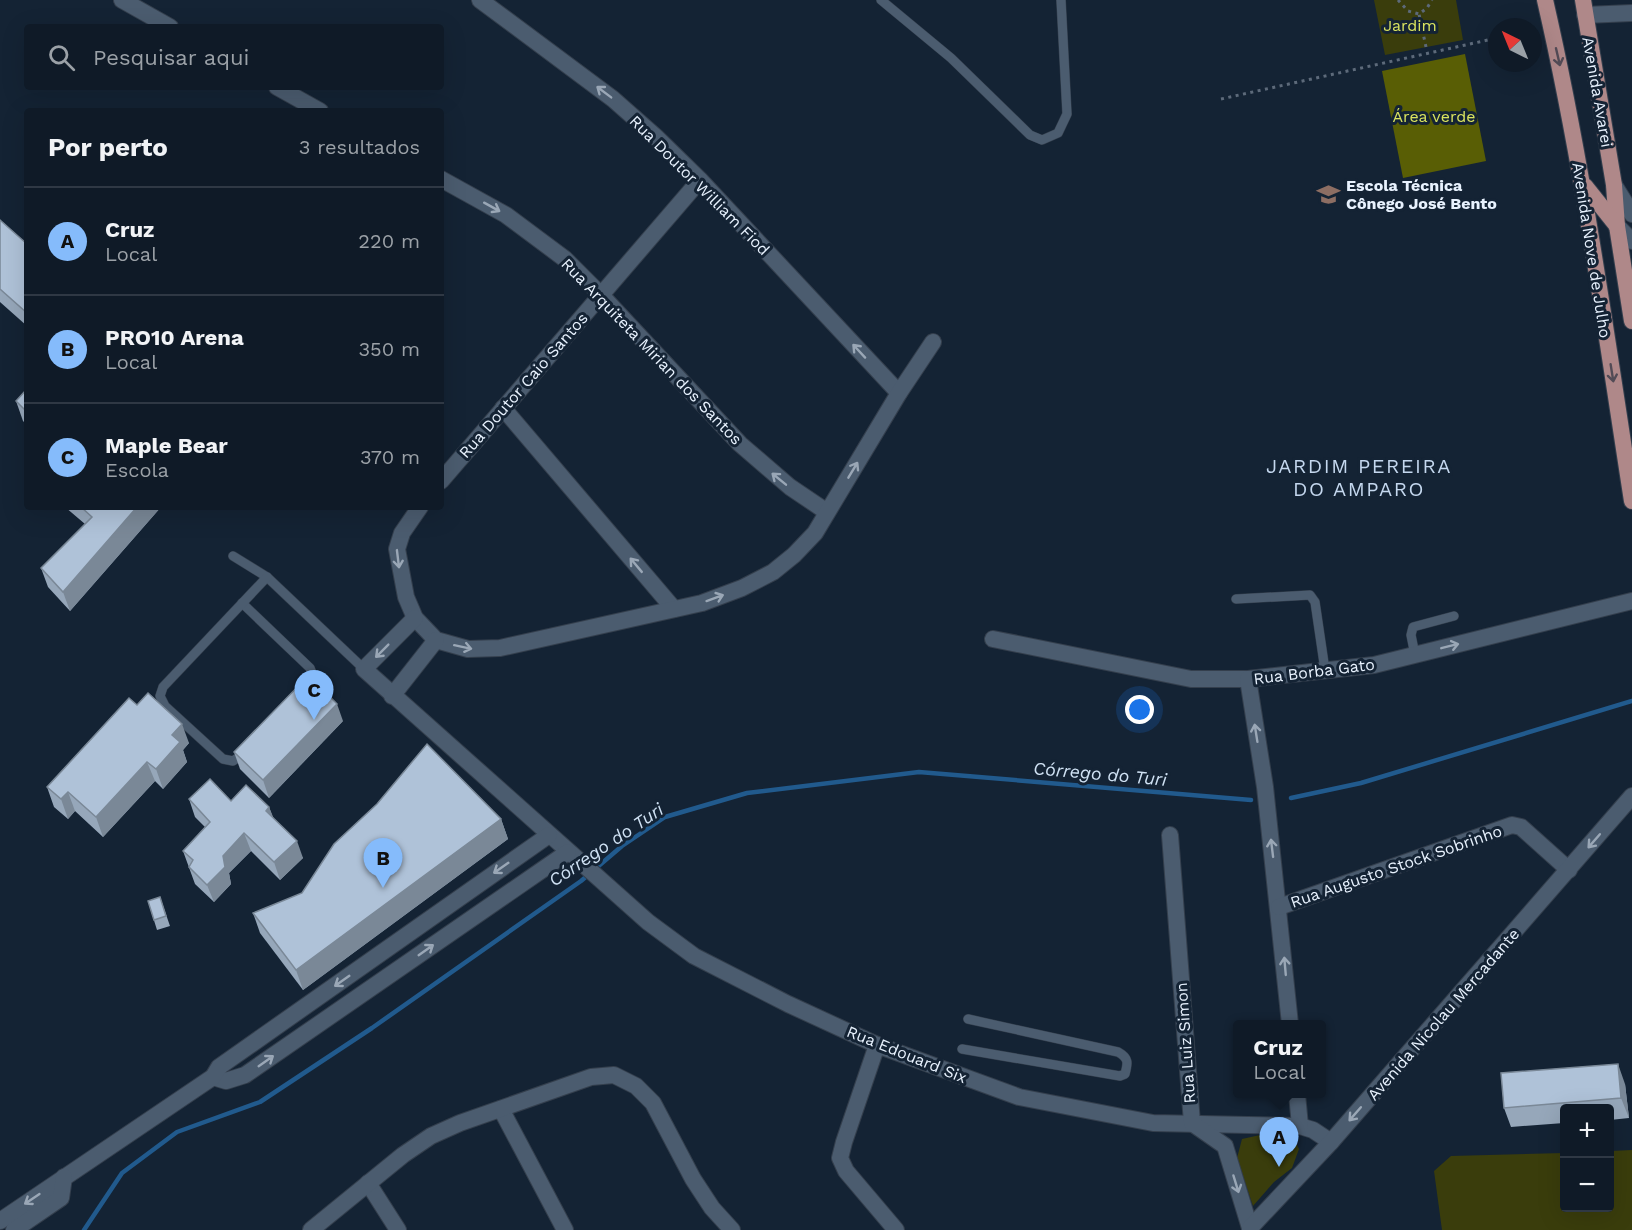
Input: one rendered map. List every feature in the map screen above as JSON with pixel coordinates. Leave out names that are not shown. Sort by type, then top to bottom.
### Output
[{"type":"main road","name":"Avenida Nove de Julho","points":[[1545,0],[1561,68],[1582,183],[1632,501]]},
{"type":"main road","name":"Avenida Avarei","points":[[1584,8],[1614,185]]},
{"type":"main road","points":[[1582,183],[1617,226]]},
{"type":"main road","name":"Avenida Nove de Julho","points":[[1614,185],[1617,226],[1628,274],[1632,321]]},
{"type":"street","points":[[122,0],[165,24]]},
{"type":"street","name":"Rua Doutor William Fiod","points":[[480,0],[613,99],[656,137],[700,180],[899,393]]},
{"type":"street","points":[[1584,8],[1632,13]]},
{"type":"street","points":[[282,90],[315,108]]},
{"type":"street","name":"Rua Doutor Caio Santos","points":[[444,477],[700,180]]},
{"type":"street","name":"Rua Arquiteta Mirian dos Santos","points":[[444,181],[506,215],[565,259],[602,295],[740,444],[790,487],[827,512]]},
{"type":"street","points":[[1614,185],[1632,214]]},
{"type":"street","points":[[1617,226],[1632,241]]},
{"type":"street","points":[[418,510],[402,533],[397,549],[406,597],[415,618],[436,640],[468,649],[500,648],[702,603],[742,588],[773,572],[794,555],[815,533],[899,393],[933,342]]},
{"type":"street","points":[[503,408],[674,609]]},
{"type":"street","name":"Rua Borba Gato","points":[[993,639],[1191,679],[1248,679],[1374,665],[1632,601]]},
{"type":"street","points":[[364,669],[415,618]]},
{"type":"street","points":[[393,696],[436,640]]},
{"type":"street","name":"Rua Edouard Six","points":[[364,669],[648,922],[694,956],[788,1004],[877,1045],[1019,1097],[1153,1123],[1300,1126]]},
{"type":"street","points":[[1248,679],[1265,787],[1290,1020]]},
{"type":"street","name":"Avenida Nicolau Mercadante","points":[[1250,1229],[1331,1142],[1632,796]]},
{"type":"street","name":"Rua Augusto Stock Sobrinho","points":[[1279,907],[1512,825],[1521,827],[1569,870]]},
{"type":"street","points":[[0,1221],[213,1077],[219,1067],[549,835]]},
{"type":"street","name":"Rua Luiz Simon","points":[[1170,835],[1192,1124],[1225,1146]]},
{"type":"street","points":[[213,1077],[226,1080],[245,1075],[568,852]]},
{"type":"street","points":[[877,1045],[840,1158],[846,1171],[896,1230]]},
{"type":"street","points":[[311,1230],[403,1155],[431,1136],[460,1123],[591,1077],[614,1075],[636,1086],[653,1103],[693,1179],[712,1208],[732,1230]]},
{"type":"street","points":[[1297,1098],[1300,1126],[1313,1130],[1331,1142]]},
{"type":"street","points":[[501,1109],[565,1230]]},
{"type":"street","points":[[1243,1125],[1225,1146],[1250,1229]]},
{"type":"street","points":[[14,1230],[60,1197],[64,1177]]},
{"type":"street","points":[[368,1183],[398,1230]]},
{"type":"lane","points":[[881,0],[951,58],[1030,135],[1042,140],[1058,133],[1067,114],[1061,0]]},
{"type":"lane","points":[[233,556],[267,577],[364,669]]},
{"type":"lane","points":[[250,748],[243,756],[233,761],[223,759],[165,706],[160,696],[163,687],[267,577]]},
{"type":"lane","points":[[1236,599],[1310,595],[1315,602],[1325,670]]},
{"type":"lane","points":[[242,603],[310,668],[314,678],[303,694]]},
{"type":"lane","points":[[1415,655],[1411,635],[1413,627],[1454,616]]},
{"type":"lane","points":[[962,1049],[1120,1076],[1125,1074],[1128,1062],[1125,1056],[1118,1052],[968,1019]]},
{"type":"path","points":[[1398,0],[1408,11],[1419,14]]},
{"type":"path","points":[[1419,14],[1432,0]]},
{"type":"path","points":[[1419,14],[1426,47]]},
{"type":"path","points":[[1221,99],[1488,40]]},
{"type":"green space","name":"Jardim","points":[[1374,0],[1456,0],[1463,40],[1385,55]]},
{"type":"green space","name":"Área verde","points":[[1465,54],[1486,161],[1403,178],[1382,71]]},
{"type":"green space","points":[[1277,1134],[1293,1137],[1299,1149],[1292,1168],[1274,1182],[1253,1206],[1237,1158],[1242,1139]]},
{"type":"green space","points":[[1632,1150],[1632,1230],[1442,1230],[1434,1171],[1451,1156],[1560,1153],[1560,1212],[1614,1212],[1614,1151]]},
{"type":"building","points":[[0,220],[24,241],[24,310],[0,289]]},
{"type":"building","points":[[24,392],[24,409],[16,401]]},
{"type":"building","points":[[84,510],[134,510],[63,592],[41,568],[92,517]]},
{"type":"building","points":[[309,675],[337,704],[263,780],[234,752]]},
{"type":"building","points":[[148,693],[182,724],[172,735],[180,742],[156,769],[147,762],[96,817],[68,792],[61,799],[47,787],[129,698],[137,705]]},
{"type":"building","points":[[427,744],[501,819],[296,970],[253,913],[302,893],[334,844],[377,804]]},
{"type":"building","points":[[210,779],[231,801],[246,785],[269,807],[266,811],[297,841],[274,862],[244,833],[223,856],[225,867],[207,885],[189,867],[193,860],[183,851],[210,822],[189,799]]},
{"type":"building","points":[[160,897],[166,916],[154,920],[148,901]]},
{"type":"building","points":[[1618,1064],[1621,1098],[1504,1108],[1501,1073]]},
{"type":"waterway","name":"Córrego do Turi","points":[[1291,798],[1361,783],[1632,701]]},
{"type":"waterway","name":"Córrego do Turi","points":[[84,1230],[122,1173],[177,1132],[260,1102],[372,1028],[581,881],[622,846],[665,817],[747,793],[919,772],[1251,800]]},
{"type":"place","name":"Escola Técnica Cônego José Bento","points":[[1328,194]]},
{"type":"place","name":"Maple Bear","points":[[314,720]]},
{"type":"place","name":"PRO10 Arena","points":[[383,888]]},
{"type":"place","name":"Cruz","points":[[1279,1167]]},
{"type":"district","name":"JARDIM PEREIRA DO AMPARO","points":[[1359,478]]}]
